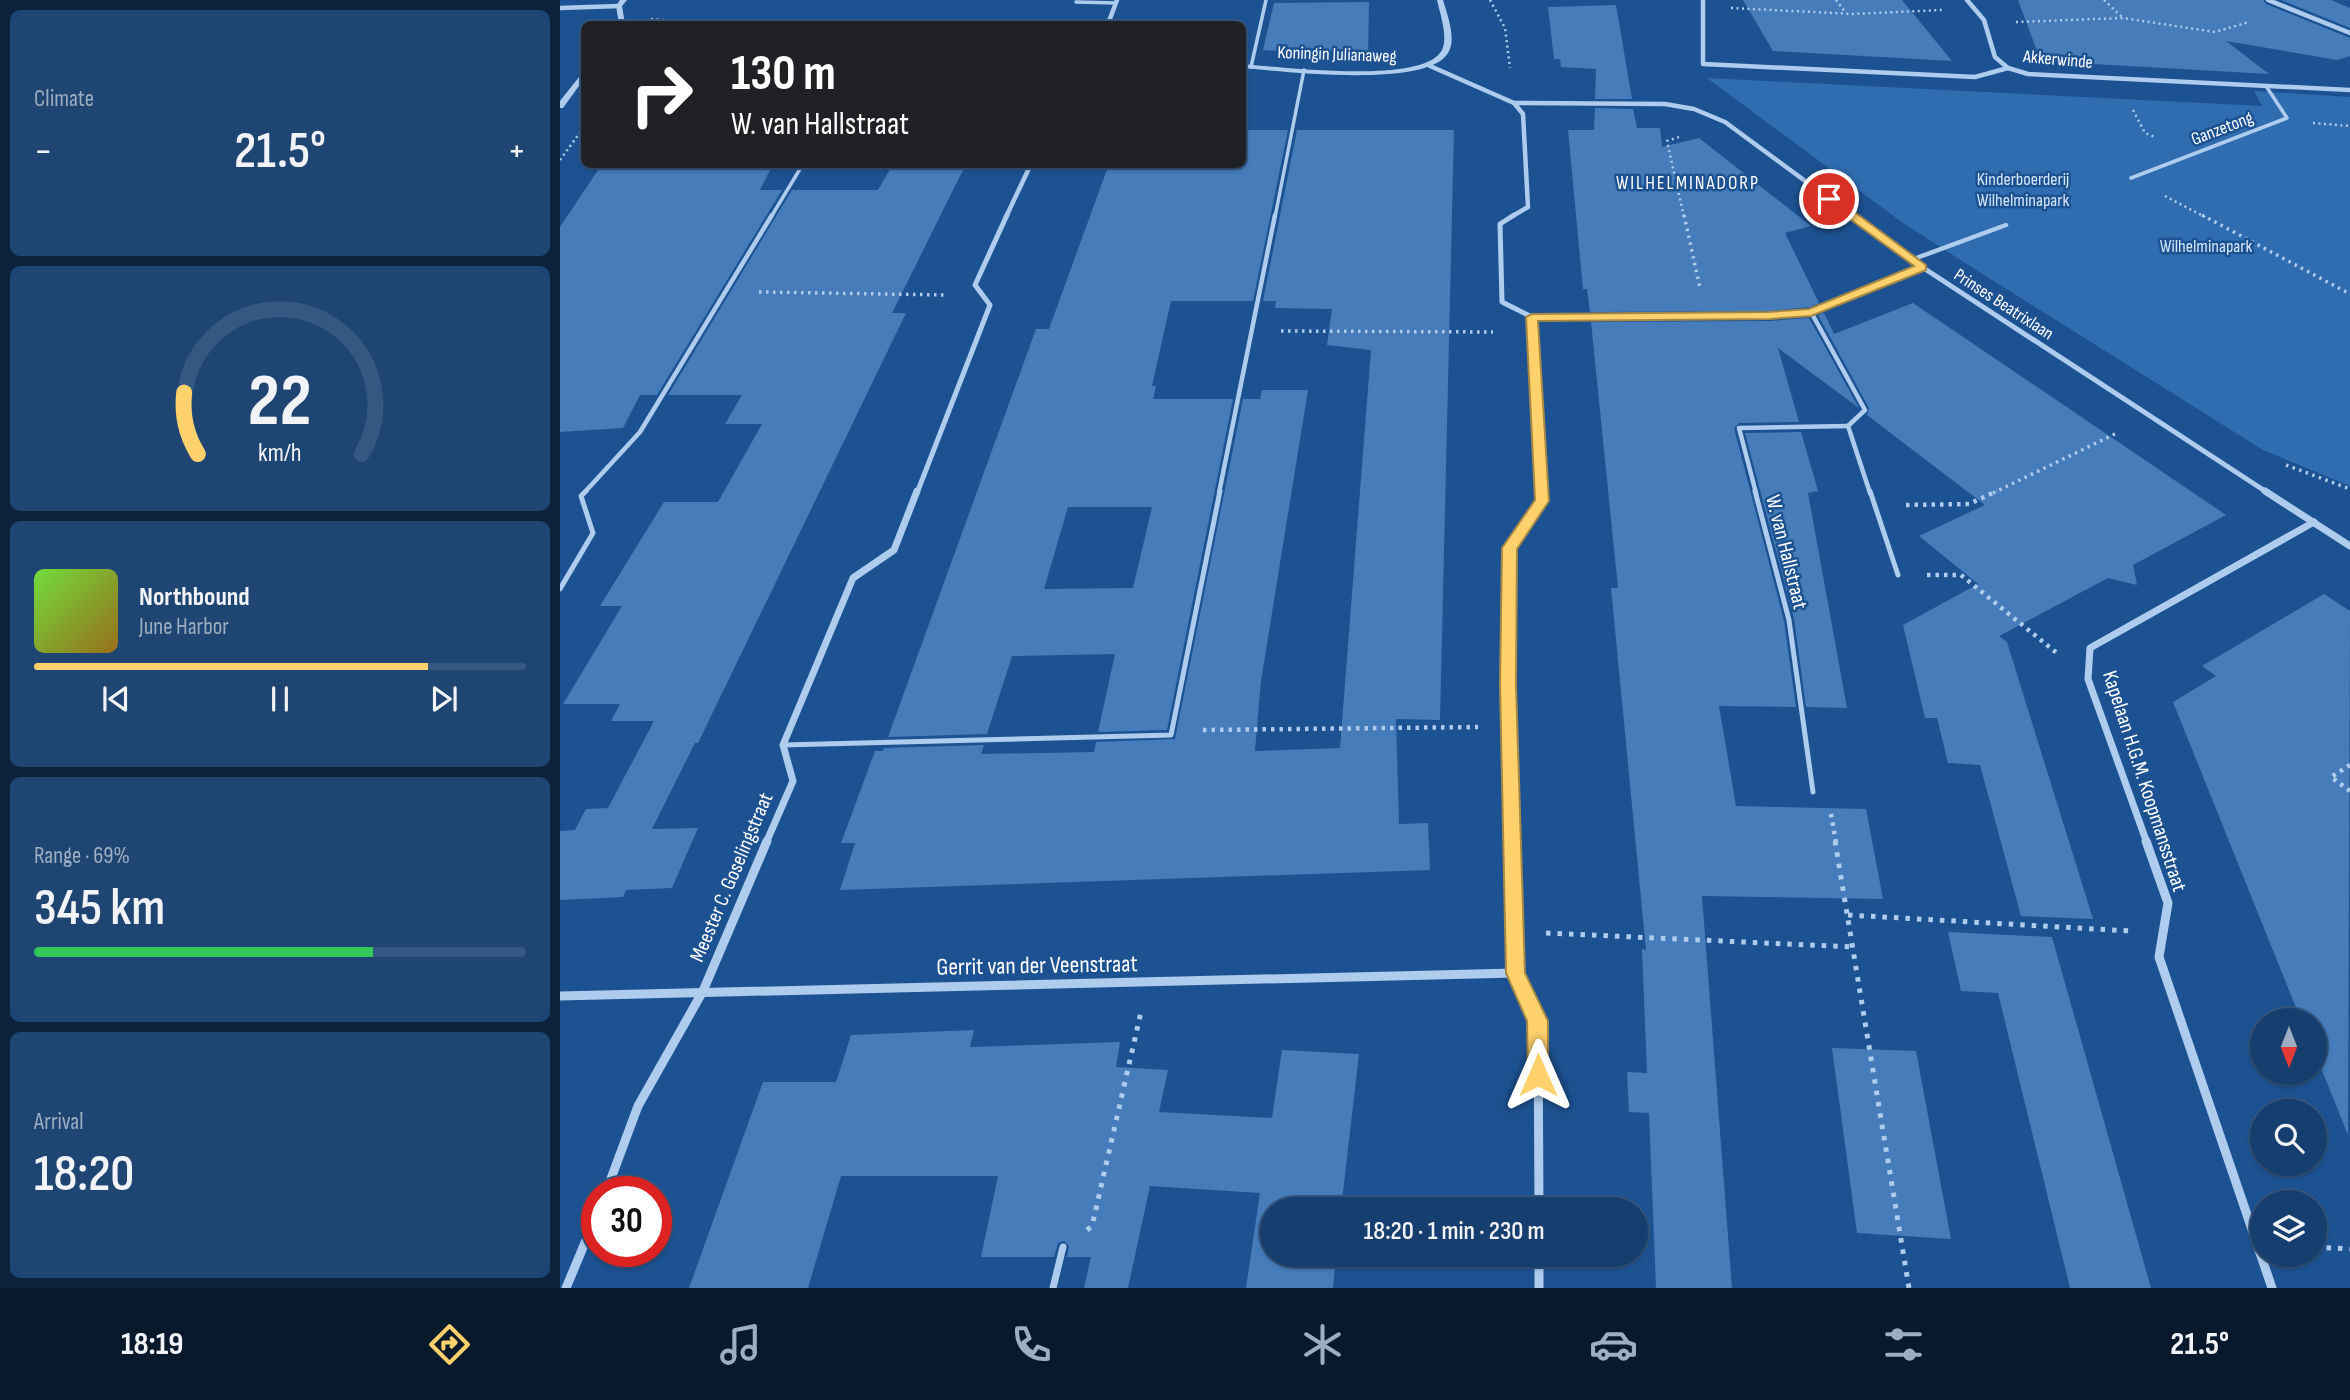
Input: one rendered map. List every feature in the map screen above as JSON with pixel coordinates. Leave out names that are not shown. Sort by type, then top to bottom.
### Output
[{"type":"street","points":[[1430,66],[1444,56],[1447,45],[1440,0]]},
{"type":"street","name":"Akkerwinde","points":[[1703,0],[1703,64],[1975,77],[2008,68],[2028,74],[2350,90]]},
{"type":"street","points":[[1967,0],[1985,23],[1995,57],[2008,68]]},
{"type":"street","points":[[2268,0],[2350,33]]},
{"type":"street","points":[[1109,21],[1116,1]]},
{"type":"street","points":[[560,8],[622,3],[622,21]]},
{"type":"street","name":"Koningin Julianaweg","points":[[1247,67],[1387,74],[1430,66]]},
{"type":"street","points":[[1430,66],[1514,103],[1523,114],[1528,207],[1500,224],[1502,302],[1532,317],[1706,316],[1811,312],[1922,267]]},
{"type":"street","points":[[560,106],[581,79]]},
{"type":"street","name":"Prinses Beatrixlaan","points":[[1514,103],[1665,104],[1694,109],[1726,122],[1922,267],[2350,546]]},
{"type":"street","points":[[783,745],[853,578],[894,550],[990,305],[975,285],[1029,168]]},
{"type":"street","points":[[1532,317],[1542,501],[1510,548],[1509,727],[1516,973],[1538,1021],[1539,1197]]},
{"type":"street","name":"Kapelaan H.G.M. Koopmansstraat","points":[[2272,1288],[2159,957],[2168,903],[2088,679],[2090,648],[2314,522]]},
{"type":"street","name":"Meester C. Goselingstraat","points":[[612,1176],[638,1106],[703,991],[793,781],[783,745]]},
{"type":"street","name":"Gerrit van der Veenstraat","points":[[560,996],[1516,973]]},
{"type":"street","points":[[566,1288],[581,1252]]},
{"type":"street","points":[[1539,1267],[1539,1288]]},
{"type":"lane","points":[[1247,67],[1266,0]]},
{"type":"lane","points":[[1076,2],[1116,1]]},
{"type":"lane","points":[[783,745],[1171,735],[1304,70]]},
{"type":"lane","name":"Ganzetong","points":[[2131,178],[2287,118],[2266,86]]},
{"type":"lane","points":[[560,589],[593,533],[581,496],[640,432],[801,168]]},
{"type":"lane","points":[[1912,260],[2006,225]]},
{"type":"lane","points":[[1811,312],[1865,410],[1848,426],[1898,575]]},
{"type":"lane","name":"W. van Hallstraat","points":[[1813,792],[1789,621],[1740,428],[1848,426]]},
{"type":"lane","points":[[1053,1288],[1063,1247]]},
{"type":"path","points":[[1490,0],[1506,28],[1511,74]]},
{"type":"path","points":[[1836,0],[1846,14]]},
{"type":"path","points":[[2104,0],[2123,18]]},
{"type":"path","points":[[1703,7],[1846,14],[1975,9]]},
{"type":"path","points":[[1985,23],[2123,18],[2215,32],[2290,9]]},
{"type":"path","points":[[643,17],[672,21]]},
{"type":"path","points":[[2116,78],[2146,133],[2191,155]]},
{"type":"path","points":[[2287,118],[2300,122],[2350,126]]},
{"type":"path","points":[[1706,316],[1667,141],[1726,122]]},
{"type":"path","points":[[560,160],[581,131]]},
{"type":"path","points":[[2131,178],[2350,294]]},
{"type":"path","points":[[726,292],[982,295]]},
{"type":"path","points":[[1252,331],[1532,332]]},
{"type":"path","points":[[1874,506],[1969,504],[2151,416]]},
{"type":"path","points":[[1898,575],[1961,575],[2088,679]]},
{"type":"path","points":[[1171,735],[1195,730],[1509,727]]},
{"type":"path","points":[[2350,765],[2331,777],[2350,791]]},
{"type":"path","points":[[1813,792],[1831,812],[1909,1288]]},
{"type":"path","points":[[1848,915],[2163,933]]},
{"type":"path","points":[[1514,932],[1853,947]]},
{"type":"path","points":[[1063,1247],[1092,1226],[1148,982]]},
{"type":"path","points":[[2327,1248],[2350,1249]]},
{"type":"green space","name":"Wilhelminapark","points":[[1707,78],[2262,106],[2254,91],[2350,97],[2350,486],[2263,450],[1962,261],[1903,223]]},
{"type":"building","points":[[1743,0],[1902,0],[1952,61],[1773,51]]},
{"type":"building","points":[[2018,0],[2263,0],[2266,4],[2350,38],[2350,56],[2337,60],[2226,41],[2269,74],[2040,59]]},
{"type":"building","points":[[2281,0],[2331,0],[2350,8],[2350,28]]},
{"type":"building","points":[[1369,2],[1368,56],[1263,50],[1274,3]]},
{"type":"building","points":[[1616,5],[1632,99],[1595,99],[1596,69],[1561,67],[1560,59],[1554,59],[1548,7]]},
{"type":"building","points":[[1595,108],[1633,109],[1637,128],[1660,128],[1662,147],[1699,138],[1811,226],[1785,233],[1819,303],[1810,307],[1769,311],[1590,312],[1587,289],[1583,289],[1568,130],[1594,130]]},
{"type":"building","points":[[1246,130],[1288,130],[1253,301],[1171,301],[1152,386],[1156,386],[1153,399],[1233,399],[1167,730],[1098,732],[1115,654],[1012,656],[987,734],[888,737],[1036,329],[1049,329],[1108,168],[1246,168]],"holes":[[[1068,507],[1152,507],[1133,588],[1044,589]]]},
{"type":"building","points":[[1297,130],[1454,130],[1440,720],[1396,719],[1399,824],[1428,823],[1430,870],[840,890],[855,843],[841,843],[875,751],[883,751],[884,748],[984,745],[981,754],[1094,752],[1096,742],[1175,739],[1243,399],[1260,399],[1262,390],[1308,390],[1261,681],[1255,751],[1340,748],[1371,350],[1327,345],[1332,309],[1275,308],[1276,301],[1263,301]]},
{"type":"building","points":[[599,168],[771,168],[760,190],[782,190],[657,395],[640,395],[623,428],[560,432],[560,227]]},
{"type":"building","points":[[891,168],[964,168],[892,313],[906,313],[698,743],[695,743],[652,829],[698,828],[672,888],[626,890],[623,897],[560,900],[560,831],[575,830],[586,809],[608,808],[654,721],[611,721],[620,704],[563,704],[622,606],[600,606],[664,502],[718,502],[762,424],[725,424],[742,395],[668,395],[792,190],[878,190]]},
{"type":"building","points":[[1913,303],[2226,515],[2133,565],[2137,585],[2108,578],[1999,636],[2007,642],[2093,919],[2021,916],[1980,765],[1948,763],[1937,718],[1925,718],[1903,625],[1978,584],[1919,536],[1985,505],[1867,415],[1869,408],[1818,315],[1824,313],[1834,334]]},
{"type":"building","points":[[1809,318],[1859,408],[1778,348],[1799,422],[1739,423],[1734,428],[1784,621],[1796,707],[1719,706],[1736,806],[1866,809],[1883,899],[1702,896],[1732,1288],[1656,1288],[1649,1113],[1629,1112],[1627,1072],[1647,1073],[1642,949],[1646,950],[1611,588],[1618,588],[1591,322],[1769,321]]},
{"type":"building","points":[[1801,432],[1818,491],[1808,493],[1847,708],[1806,707],[1794,619],[1745,433]]},
{"type":"building","points":[[2324,594],[2350,611],[2348,1135],[2328,1085],[2328,1008],[2296,1008],[2173,702],[2216,676],[2202,666]]},
{"type":"building","points":[[1948,932],[2052,937],[2151,1288],[2070,1288],[1998,993],[1961,991]]},
{"type":"building","points":[[974,1030],[970,1047],[1120,1042],[1116,1067],[1168,1070],[1159,1112],[1272,1118],[1282,1050],[1359,1054],[1342,1197],[1260,1197],[1260,1267],[1335,1267],[1333,1288],[1246,1288],[1260,1193],[1150,1186],[1128,1288],[1084,1288],[1091,1257],[1067,1257],[1069,1246],[1064,1241],[1058,1243],[1054,1257],[981,1257],[998,1176],[841,1176],[808,1288],[689,1288],[763,1082],[836,1082],[851,1035]]},
{"type":"building","points":[[1832,1048],[1916,1051],[1951,1239],[1857,1233]]},
{"type":"district","name":"WILHELMINADORP","points":[[1688,182]]},
{"type":"route","points":[[1538,1075],[1538,1021],[1516,973],[1508,684],[1510,548],[1542,501],[1532,317],[1769,316],[1811,312],[1922,267],[1829,199]]},
{"type":"park label","name":"Kinderboerderij Wilhelminapark","points":[[2023,189]]}]
